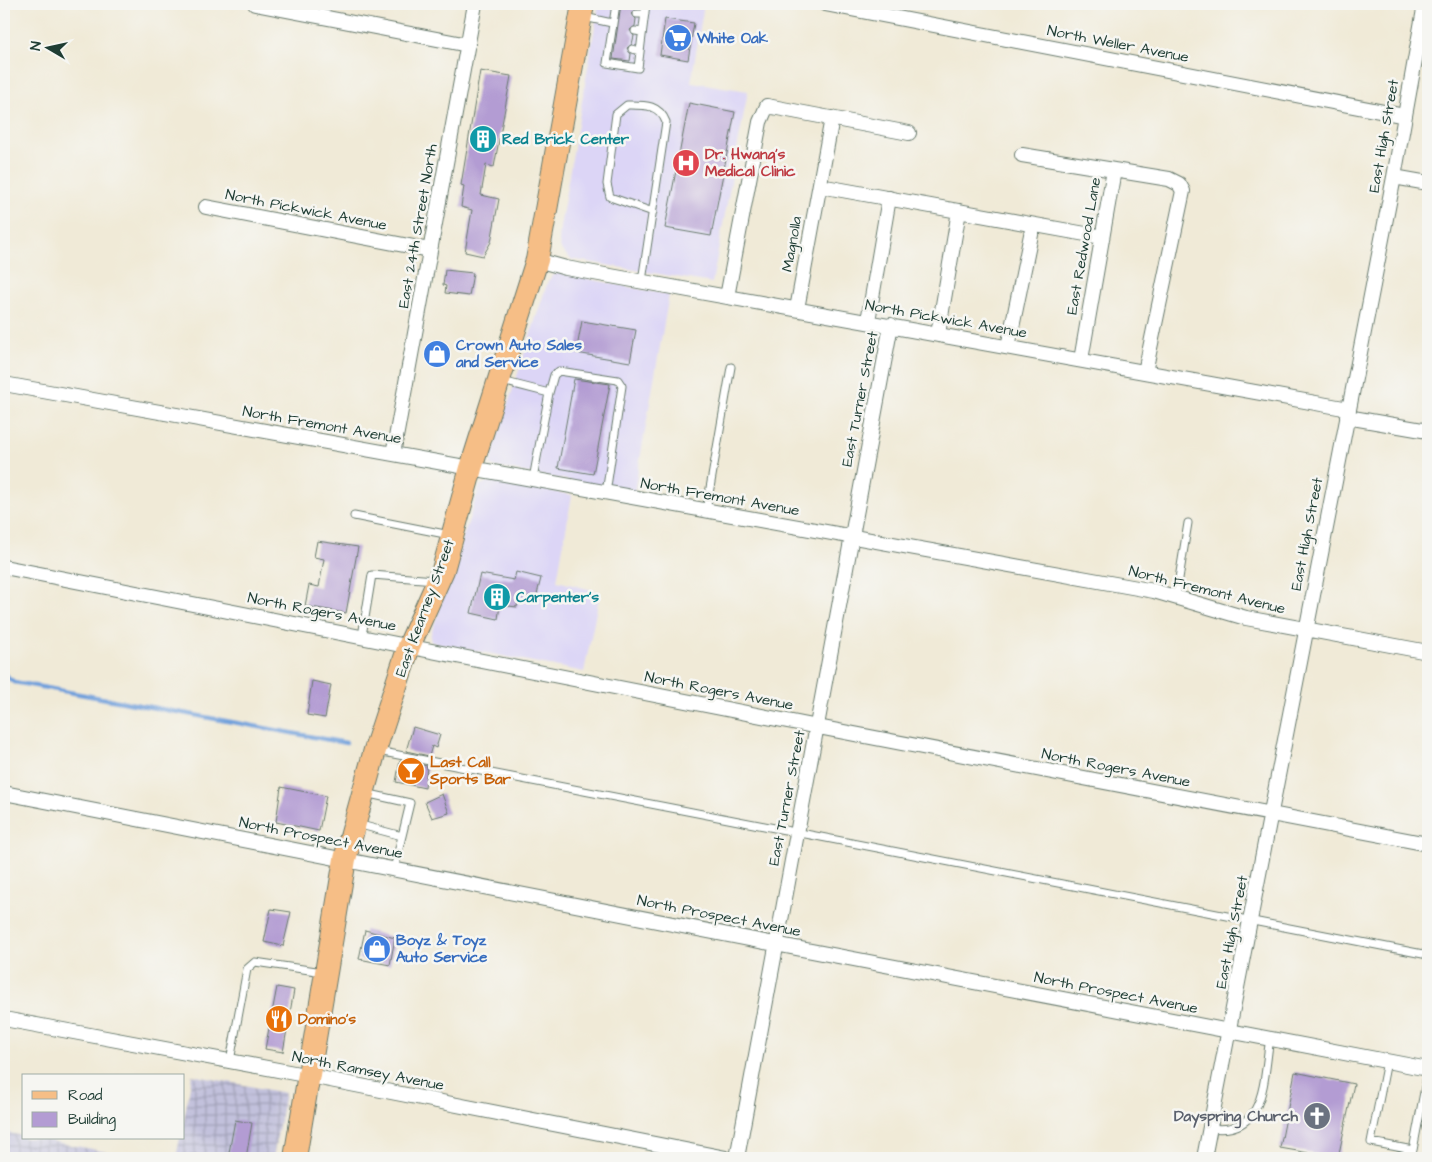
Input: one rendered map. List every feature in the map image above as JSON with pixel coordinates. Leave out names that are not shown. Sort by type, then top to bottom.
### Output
[{"type":"main road","name":"East Kearney Street","points":[[295,1158],[345,859],[375,750],[409,646],[438,580],[471,468],[537,260],[582,10]]},
{"type":"street","points":[[255,4],[468,45]]},
{"type":"street","name":"East 24th Street North","points":[[394,454],[475,4]]},
{"type":"street","name":"North Weller Avenue","points":[[825,4],[1405,116]]},
{"type":"street","name":"East High Street","points":[[1204,1158],[1394,176],[1425,4]]},
{"type":"street","points":[[727,296],[763,111],[767,106],[909,133]]},
{"type":"street","name":"Magnolla","points":[[797,309],[832,118]]},
{"type":"street","name":"East Redwood Lane","points":[[1022,154],[1114,170],[1081,360]]},
{"type":"street","points":[[1114,170],[1169,179],[1179,184],[1183,190],[1145,372]]},
{"type":"street","points":[[1394,176],[1428,183]]},
{"type":"street","points":[[820,186],[1102,237]]},
{"type":"street","points":[[868,321],[889,198]]},
{"type":"street","name":"North Pickwick Avenue","points":[[206,207],[430,250]]},
{"type":"street","points":[[938,334],[959,211]]},
{"type":"street","points":[[1008,347],[1033,224]]},
{"type":"street","name":"North Pickwick Avenue","points":[[537,260],[566,268],[1145,372],[1428,431]]},
{"type":"street","name":"East Turner Street","points":[[737,1158],[891,325]]},
{"type":"street","name":"North Fremont Avenue","points":[[4,384],[1154,591],[1246,618],[1428,652]]},
{"type":"street","name":"North Rogers Avenue","points":[[4,567],[818,727],[1428,844]]},
{"type":"street","name":"North Prospect Avenue","points":[[4,793],[1428,1070]]},
{"type":"street","name":"North Ramsey Avenue","points":[[4,1019],[310,1076],[726,1158]]},
{"type":"lane","points":[[616,8],[611,46],[606,63],[638,68],[642,32],[641,14],[646,4]]},
{"type":"lane","points":[[676,4],[681,4]]},
{"type":"lane","points":[[582,10],[614,26]]},
{"type":"lane","points":[[634,31],[642,32]]},
{"type":"lane","points":[[632,49],[640,50]]},
{"type":"lane","points":[[642,282],[653,212],[666,122],[662,112],[651,105],[627,105],[616,114],[607,184],[610,197],[653,212]]},
{"type":"lane","points":[[706,511],[731,366]]},
{"type":"lane","points":[[533,480],[554,375],[558,371],[608,378],[618,380],[622,386],[606,493]]},
{"type":"lane","points":[[500,381],[550,393]]},
{"type":"lane","points":[[354,516],[452,535]]},
{"type":"lane","points":[[1176,597],[1188,523]]},
{"type":"lane","points":[[362,636],[372,575],[438,580]]},
{"type":"lane","points":[[375,750],[797,834],[1428,955]]},
{"type":"lane","points":[[363,793],[410,803],[394,869]]},
{"type":"lane","points":[[355,824],[402,836]]},
{"type":"lane","points":[[230,1061],[248,969],[255,962],[326,973]]},
{"type":"lane","points":[[1210,1128],[1232,1129],[1246,1124],[1251,1118],[1261,1094],[1270,1038]]},
{"type":"lane","points":[[1387,1061],[1371,1142],[1412,1154],[1425,1102],[1428,1070]]},
{"type":"shaded area","points":[[599,4],[704,4],[691,82],[748,91],[712,283],[571,259],[562,251],[559,243],[560,227]]},
{"type":"shaded area","points":[[559,273],[669,295],[634,493],[491,466],[492,453],[548,281],[553,275]]},
{"type":"shaded area","points":[[495,481],[572,495],[557,581],[600,592],[584,672],[431,642],[430,637],[480,486],[487,482]]},
{"type":"shaded area","points":[[192,1075],[285,1093],[273,1158],[176,1158],[180,1140],[185,1140],[185,1114]]},
{"type":"shaded area","points":[[4,1132],[22,1136],[22,1140],[45,1140],[138,1158],[4,1158]]},
{"type":"building","points":[[621,4],[639,4],[638,9],[632,14],[636,19],[635,26],[630,30],[634,36],[632,44],[627,48],[631,54],[630,61],[613,59]]},
{"type":"building","points":[[665,19],[694,23],[688,60],[660,55]]},
{"type":"building","name":"Red Brick Center","points":[[480,71],[511,76],[494,167],[486,165],[481,195],[499,199],[491,242],[483,256],[465,252],[472,210],[461,207],[464,186],[461,185]]},
{"type":"building","points":[[689,103],[735,112],[711,236],[665,228]]},
{"type":"building","points":[[445,270],[473,273],[469,296],[445,293],[446,286],[443,285]]},
{"type":"building","points":[[582,321],[636,330],[630,362],[576,353]]},
{"type":"building","points":[[574,379],[610,384],[593,474],[558,468]]},
{"type":"building","points":[[317,541],[358,547],[346,613],[305,606],[309,585],[319,587],[324,559],[314,557]]},
{"type":"building","name":"Carpenter's","points":[[516,572],[541,578],[536,598],[519,595],[517,607],[500,605],[498,619],[471,613],[480,574],[514,580]]},
{"type":"building","points":[[312,681],[331,685],[325,718],[307,715]]},
{"type":"building","points":[[413,727],[440,735],[436,748],[432,746],[429,756],[406,751]]},
{"type":"building","name":"Last Call Sports Bar","points":[[400,761],[427,766],[425,788],[396,782]]},
{"type":"building","points":[[281,787],[326,796],[319,831],[276,822]]},
{"type":"building","points":[[442,794],[449,813],[432,818],[425,802]]},
{"type":"building","points":[[271,909],[291,912],[283,946],[264,942]]},
{"type":"building","name":"Boyz & Toyz Auto Service","points":[[365,930],[395,938],[390,965],[359,959]]},
{"type":"building","name":"Domino's","points":[[277,987],[294,990],[283,1052],[265,1049]]},
{"type":"building","name":"Dayspring Church","points":[[1295,1072],[1354,1084],[1338,1158],[1280,1148]]},
{"type":"building","points":[[235,1120],[252,1123],[246,1158],[228,1158]]},
{"type":"waterway","points":[[4,674],[14,682],[346,743]]},
{"type":"place","name":"White Oak","points":[[678,38]]},
{"type":"place","name":"Red Brick Center","points":[[483,139]]},
{"type":"place","name":"Dr. Hwang's Medical Clinic","points":[[686,163]]},
{"type":"place","name":"Crown Auto Sales and Service","points":[[437,354]]},
{"type":"place","name":"Carpenter's","points":[[497,597]]},
{"type":"place","name":"Last Call Sports Bar","points":[[411,771]]},
{"type":"place","name":"Boyz & Toyz Auto Service","points":[[377,949]]},
{"type":"place","name":"Domino's","points":[[279,1019]]},
{"type":"place","name":"Dayspring Church","points":[[1317,1116]]}]
